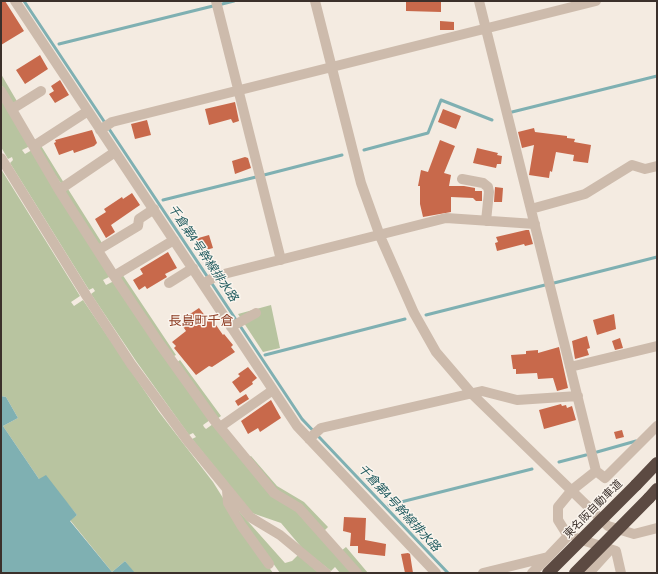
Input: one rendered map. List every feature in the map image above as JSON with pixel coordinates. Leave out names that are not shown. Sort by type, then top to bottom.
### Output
[{"type":"highway","name":"東名阪自動車道","points":[[548,573],[657,463]]},
{"type":"highway","points":[[575,573],[653,494]]},
{"type":"street","points":[[15,1],[88,111],[105,127],[115,152],[193,268],[208,281],[236,324],[273,390],[297,426],[313,435],[436,573]]},
{"type":"street","points":[[216,1],[281,260]]},
{"type":"street","points":[[315,1],[361,183],[380,236],[424,332],[436,352],[472,394],[608,526],[634,534],[657,528]]},
{"type":"street","points":[[479,1],[596,471],[605,478],[657,426]]},
{"type":"street","points":[[105,127],[332,67],[596,1]]},
{"type":"street","points":[[1,91],[59,190],[114,276],[159,344],[220,427],[274,493],[299,508],[357,573]]},
{"type":"street","points":[[12,109],[41,91]]},
{"type":"street","points":[[34,146],[88,111]]},
{"type":"street","points":[[59,190],[115,152]]},
{"type":"street","points":[[1,158],[86,295],[132,364],[187,440],[250,517],[280,535],[326,573]]},
{"type":"street","points":[[531,209],[585,194],[632,165],[645,169],[657,166]]},
{"type":"street","points":[[462,179],[483,183],[488,187],[489,192],[486,221]]},
{"type":"street","points":[[98,250],[138,226],[140,219],[154,209]]},
{"type":"street","points":[[208,281],[281,260],[446,218],[535,224]]},
{"type":"street","points":[[114,276],[174,240]]},
{"type":"street","points":[[169,283],[193,268]]},
{"type":"street","points":[[236,324],[256,313]]},
{"type":"street","points":[[570,367],[657,346]]},
{"type":"street","points":[[220,427],[273,390]]},
{"type":"street","points":[[313,435],[321,428],[482,392],[517,400],[578,396]]},
{"type":"street","points":[[596,471],[572,490],[558,507],[558,520],[568,536],[616,551],[621,573]]},
{"type":"street","points":[[228,490],[228,503],[241,525],[269,564]]},
{"type":"street","points":[[532,573],[568,536]]},
{"type":"street","points":[[589,573],[610,550]]},
{"type":"street","points":[[483,573],[548,557]]},
{"type":"green space","points":[[1,74],[18,103],[13,106],[1,84]]},
{"type":"green space","points":[[1,96],[30,146],[22,150],[25,154],[32,150],[111,276],[103,280],[106,285],[114,281],[210,420],[203,425],[204,427],[206,429],[213,424],[272,495],[298,510],[354,573],[340,573],[335,567],[331,571],[303,549],[281,523],[252,513],[192,439],[196,437],[193,433],[189,435],[136,361],[91,294],[95,291],[93,288],[89,290],[10,163],[13,160],[12,157],[8,159],[1,147]]},
{"type":"green space","points":[[40,144],[64,183],[62,185],[38,150]]},
{"type":"green space","points":[[1,169],[80,296],[71,302],[74,306],[83,300],[159,412],[213,482],[248,538],[273,573],[134,573],[125,561],[112,572],[70,520],[77,515],[68,504],[39,479],[3,426],[18,418],[6,397],[1,396]]},
{"type":"green space","points":[[68,189],[102,243],[98,246],[64,192]]},
{"type":"green space","points":[[122,274],[176,355],[172,357],[120,279]]},
{"type":"green space","points":[[271,305],[280,348],[263,352],[238,314]]},
{"type":"green space","points":[[180,360],[221,416],[217,419],[176,363]]},
{"type":"green space","points":[[251,456],[277,486],[304,502],[328,527],[324,531],[276,491],[249,457]]},
{"type":"green space","points":[[236,508],[285,563],[292,561],[298,555],[319,573],[280,573],[234,509]]},
{"type":"green space","points":[[346,547],[368,573],[361,573],[341,551]]},
{"type":"water","points":[[1,396],[6,397],[18,418],[3,426],[39,479],[46,475],[77,515],[70,521],[112,572],[125,561],[135,573],[1,573]]},
{"type":"building","points":[[1,1],[5,1],[24,31],[1,45]]},
{"type":"building","points":[[406,1],[441,1],[441,12],[406,11]]},
{"type":"building","points":[[440,21],[454,22],[454,30],[440,30]]},
{"type":"building","points":[[40,55],[48,69],[25,84],[16,70]]},
{"type":"building","points":[[60,80],[69,95],[55,103],[49,94],[54,91],[51,86]]},
{"type":"building","points":[[235,102],[239,121],[233,123],[231,119],[209,125],[205,109]]},
{"type":"building","points":[[443,109],[461,116],[456,129],[438,122]]},
{"type":"building","points":[[147,120],[151,135],[135,139],[131,124]]},
{"type":"building","points":[[534,128],[535,132],[567,136],[567,138],[575,139],[574,142],[591,145],[588,163],[573,161],[574,155],[556,152],[552,172],[550,171],[549,178],[529,175],[534,145],[522,148],[518,132]]},
{"type":"building","points":[[92,130],[97,143],[94,146],[74,153],[73,150],[59,155],[54,143],[56,142],[55,140]]},
{"type":"building","points":[[440,140],[455,146],[444,173],[451,175],[449,186],[464,186],[475,188],[475,191],[482,191],[482,201],[476,201],[473,198],[451,197],[451,212],[423,217],[420,204],[420,186],[418,186],[421,170],[428,172]]},
{"type":"building","points":[[477,148],[498,153],[497,155],[502,156],[501,164],[497,164],[496,168],[473,163]]},
{"type":"building","points":[[245,157],[248,158],[251,168],[235,174],[232,161]]},
{"type":"building","points":[[495,187],[503,188],[502,202],[494,202]]},
{"type":"building","points":[[132,193],[140,205],[111,225],[115,232],[106,238],[95,219],[106,212],[104,209],[122,197],[123,199]]},
{"type":"building","points":[[529,230],[533,244],[525,246],[524,244],[497,251],[495,243],[498,242],[496,237]]},
{"type":"building","points":[[209,235],[213,248],[199,252],[195,239]]},
{"type":"building","points":[[168,252],[177,268],[165,274],[167,277],[147,289],[145,286],[139,290],[133,280],[143,274],[140,269]]},
{"type":"building","points":[[199,308],[206,317],[209,315],[223,335],[224,334],[233,345],[231,347],[235,352],[212,367],[209,366],[196,375],[174,348],[176,346],[172,342],[186,331],[182,325],[189,320],[187,316]]},
{"type":"building","points":[[614,314],[616,329],[597,335],[593,320]]},
{"type":"building","points":[[587,336],[590,348],[587,349],[589,355],[575,359],[572,341]]},
{"type":"building","points":[[620,338],[623,348],[615,350],[612,341]]},
{"type":"building","points":[[559,347],[568,388],[557,391],[553,378],[538,379],[537,373],[516,374],[516,369],[513,369],[511,355],[526,354],[526,351],[538,350],[538,353]]},
{"type":"building","points":[[248,367],[257,378],[252,382],[253,384],[240,393],[232,382],[240,376],[238,374]]},
{"type":"building","points":[[246,394],[249,399],[238,406],[235,401]]},
{"type":"building","points":[[271,400],[281,418],[260,432],[258,428],[248,434],[241,421]]},
{"type":"building","points":[[561,404],[562,406],[566,405],[567,408],[572,406],[576,420],[544,429],[539,410]]},
{"type":"building","points":[[622,430],[624,437],[616,439],[614,432]]},
{"type":"building","points":[[344,517],[366,518],[365,540],[386,544],[385,556],[358,553],[358,546],[350,546],[351,533],[343,531]]},
{"type":"building","points":[[401,554],[410,554],[413,573],[405,573]]},
{"type":"waterway","name":"千倉第4号幹線排水路","points":[[24,1],[302,419],[448,573]]},
{"type":"waterway","points":[[222,4],[234,1]]},
{"type":"waterway","points":[[59,44],[213,6]]},
{"type":"waterway","points":[[512,112],[657,76]]},
{"type":"waterway","points":[[364,150],[428,133],[441,100],[492,120]]},
{"type":"waterway","points":[[264,175],[342,155]]},
{"type":"waterway","points":[[163,200],[256,177]]},
{"type":"waterway","points":[[554,283],[657,257]]},
{"type":"waterway","points":[[426,315],[545,285]]},
{"type":"waterway","points":[[265,355],[405,319]]},
{"type":"waterway","points":[[597,452],[636,441]]},
{"type":"waterway","points":[[559,462],[586,455]]},
{"type":"waterway","points":[[389,505],[532,469]]},
{"type":"district","name":"長島町千倉","points":[[201,321]]}]
